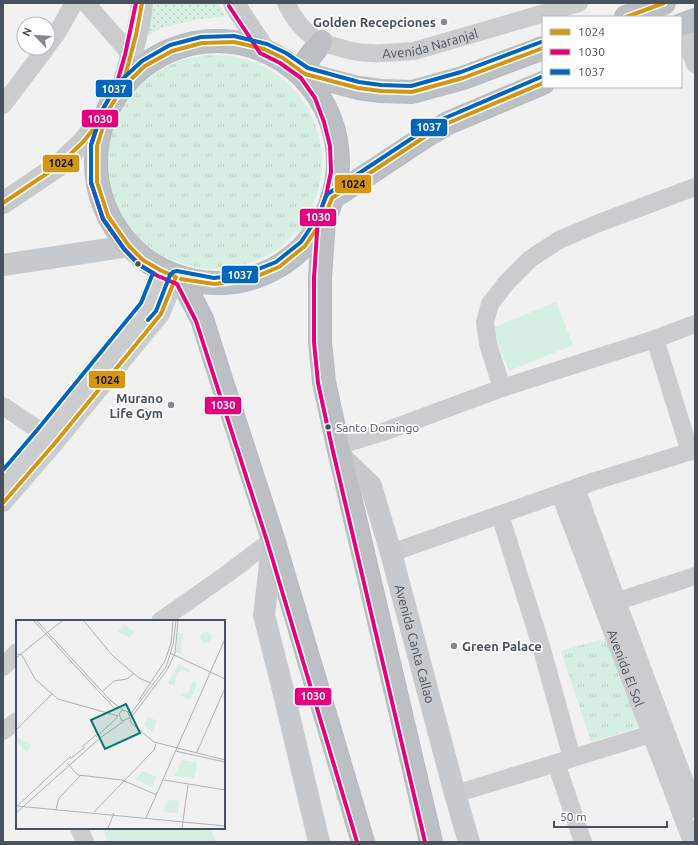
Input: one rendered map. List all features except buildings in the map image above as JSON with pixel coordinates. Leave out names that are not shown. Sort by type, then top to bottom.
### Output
[{"type":"highway","points":[[629,16],[664,3]]},
{"type":"highway","points":[[682,25],[695,20]]},
{"type":"highway","points":[[234,42],[264,49],[283,58],[302,72],[320,95],[330,120],[336,145],[337,172],[332,198],[324,218],[305,246],[279,267],[248,280],[214,284],[173,276],[143,260],[128,246],[108,216],[98,182],[97,146],[108,111],[122,88],[145,66],[172,51],[202,43],[234,42]]},
{"type":"highway","points":[[302,72],[321,42]]},
{"type":"highway","points":[[302,72],[358,88],[381,91],[412,92],[463,78],[542,48]]},
{"type":"highway","points":[[332,198],[448,123],[542,84]]},
{"type":"highway","points":[[324,218],[320,278],[320,342],[324,382],[431,842]]},
{"type":"highway","points":[[173,276],[202,319],[273,539],[363,842]]},
{"type":"main road","points":[[122,88],[131,56],[142,3]]},
{"type":"main road","points":[[234,3],[264,49]]},
{"type":"main road","points":[[3,203],[58,166],[83,142],[108,111]]},
{"type":"main road","points":[[5,265],[128,246]]},
{"type":"main road","name":"Avenida Canta Callao","points":[[339,451],[371,486],[391,552],[469,842]]},
{"type":"main road","points":[[273,539],[264,615],[319,842]]},
{"type":"street","points":[[56,34],[74,3]]},
{"type":"street","points":[[86,3],[131,56]]},
{"type":"street","name":"Avenida Naranjal","points":[[288,7],[301,26],[321,42],[347,50],[370,53],[390,53],[414,50],[579,3]]},
{"type":"street","points":[[682,28],[695,64]]},
{"type":"street","points":[[3,105],[40,56]]},
{"type":"street","points":[[502,388],[488,344],[485,322],[490,304],[507,282],[530,260],[559,240],[695,187]]},
{"type":"street","points":[[3,479],[43,433],[146,306],[173,276]]},
{"type":"street","points":[[3,503],[55,443],[161,314],[173,276]]},
{"type":"street","points":[[339,451],[383,432],[502,388],[695,324]]},
{"type":"street","points":[[391,552],[595,481],[693,451],[654,338]]},
{"type":"street","points":[[3,406],[43,433]]},
{"type":"street","name":"Avenida El Sol","points":[[568,491],[610,604],[695,809]]},
{"type":"street","points":[[500,515],[541,646],[564,761],[583,842]]},
{"type":"street","points":[[161,620],[227,574],[273,539]]},
{"type":"street","points":[[610,604],[695,576]]},
{"type":"street","name":"Avenida El Sol","points":[[610,604],[651,734],[692,842]]},
{"type":"street","points":[[3,668],[16,653]]},
{"type":"street","points":[[3,731],[16,722]]},
{"type":"street","points":[[455,794],[651,734]]},
{"type":"street","points":[[80,829],[84,842]]},
{"type":"green space","points":[[153,3],[218,3],[225,16],[195,20],[161,28],[147,36]]},
{"type":"green space","points":[[204,55],[226,55],[246,59],[266,67],[291,86],[310,111],[318,131],[322,151],[322,173],[318,193],[310,213],[291,238],[266,257],[246,265],[226,269],[204,269],[184,265],[164,257],[147,245],[132,230],[120,213],[112,193],[108,173],[108,151],[112,131],[120,111],[132,94],[147,79],[164,67],[184,59]]},
{"type":"green space","points":[[556,302],[573,345],[509,371],[492,328]]},
{"type":"green space","points":[[609,637],[639,727],[591,742],[561,651]]},
{"type":"green space","points":[[103,829],[211,829],[216,842],[108,842]]},
{"type":"transit line","name":"1030","points":[[136,3],[125,55],[116,86],[103,109],[91,145],[91,183],[103,219],[124,249],[140,265],[158,276],[177,284],[196,321],[267,541],[357,842]]},
{"type":"transit line","name":"1024","points":[[122,88],[136,35],[142,3]]},
{"type":"transit line","name":"1024","points":[[629,16],[664,3]]},
{"type":"transit line","name":"1030","points":[[229,6],[260,53],[280,63],[301,78],[315,98],[324,122],[330,146],[331,172],[326,196],[318,218],[314,278],[314,342],[318,383],[425,842]]},
{"type":"transit line","name":"1037","points":[[3,470],[141,303],[153,273],[139,265],[125,250],[103,219],[91,182],[91,145],[103,109],[117,84],[142,61],[170,45],[201,37],[234,36],[267,44],[286,53],[308,68],[359,82],[381,85],[411,86],[461,72],[541,42]]},
{"type":"transit line","name":"1024","points":[[3,503],[55,443],[161,314],[176,277],[143,260],[129,246],[108,216],[97,182],[97,146],[108,111],[122,88],[145,66],[172,51],[202,43],[234,42],[264,49],[283,58],[305,74],[358,88],[381,91],[412,92],[463,78],[542,48]]},
{"type":"transit line","name":"1037","points":[[148,320],[156,311],[170,275],[173,272],[177,271],[214,278],[246,274],[276,262],[301,242],[319,215],[326,196],[329,193],[445,118],[541,77]]},
{"type":"transit line","name":"1024","points":[[181,279],[214,284],[248,280],[279,267],[305,246],[324,218],[332,198],[448,123],[542,83]]},
{"type":"transit line","name":"1024","points":[[3,203],[58,166],[83,142],[108,111]]},
{"type":"place","name":"Golden Recepciones","points":[[444,22]]},
{"type":"place","name":"Murano Life Gym","points":[[171,405]]},
{"type":"place","name":"Santo Domingo","points":[[328,427]]},
{"type":"place","name":"Green Palace","points":[[454,646]]}]
